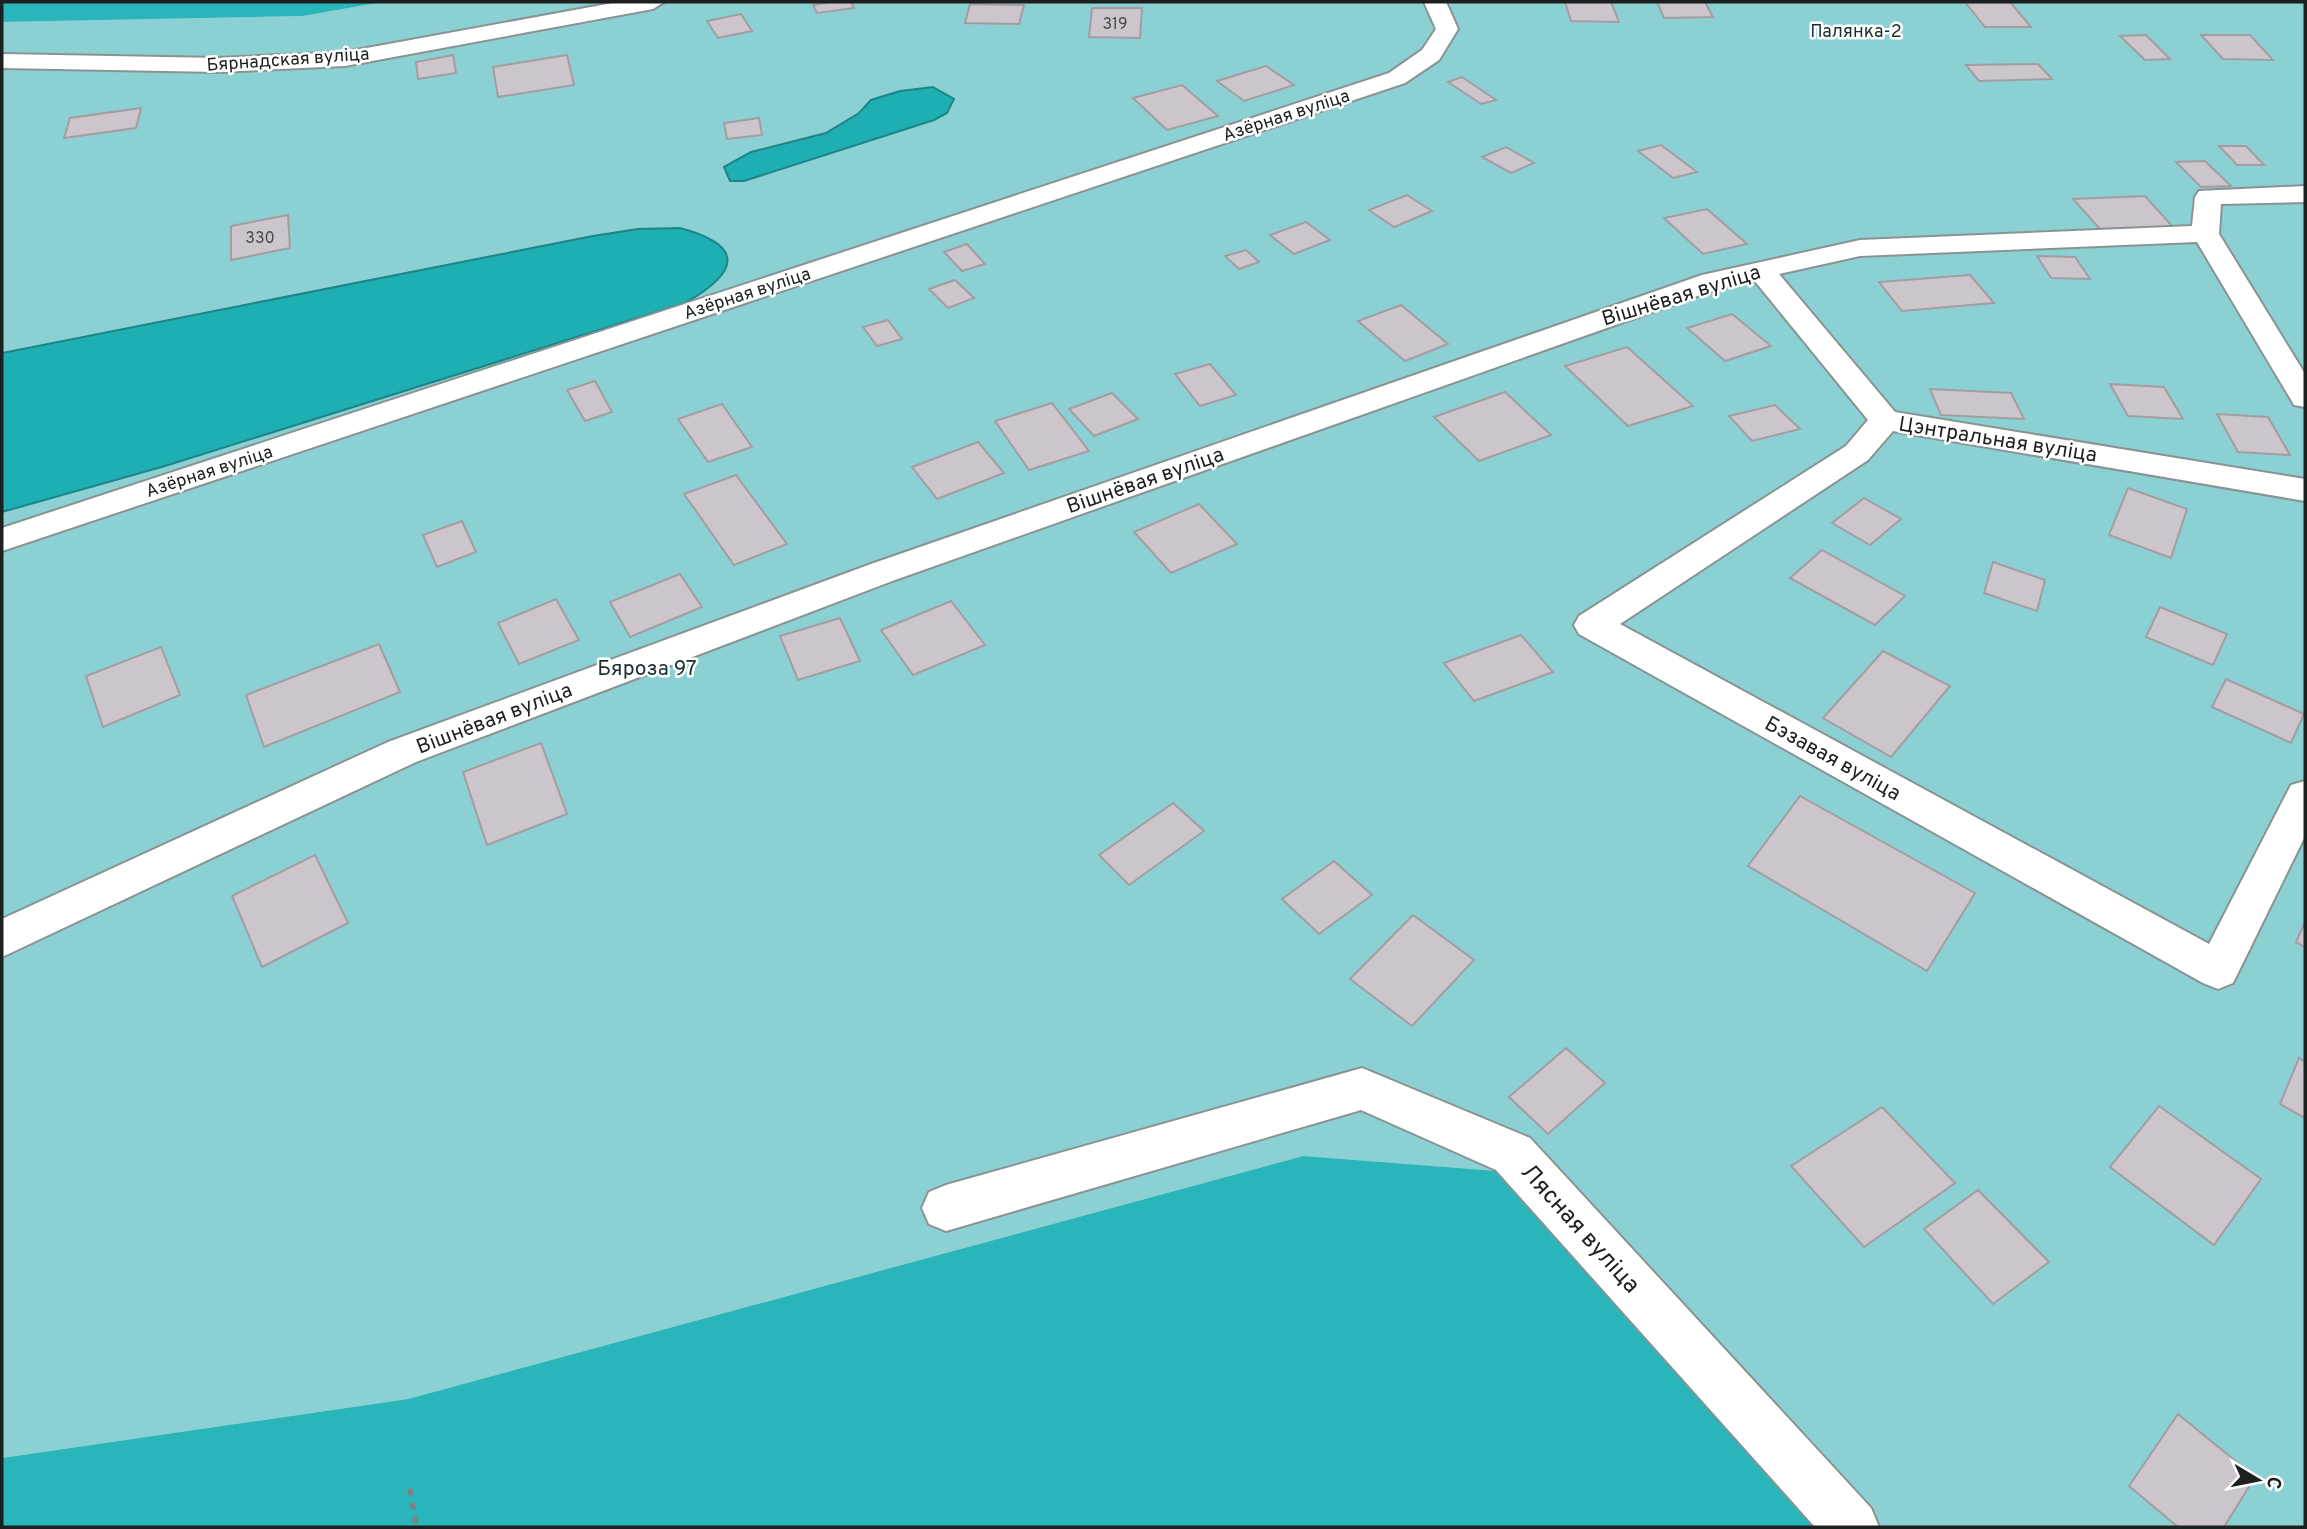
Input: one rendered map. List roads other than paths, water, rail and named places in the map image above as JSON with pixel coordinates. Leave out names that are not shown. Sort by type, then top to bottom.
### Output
[{"type":"lane","name":"Бярнадская вуліца","points":[[2,61],[219,65],[345,59],[653,2]]},
{"type":"lane","name":"Азёрная вуліца","points":[[2,540],[1397,78],[1431,55],[1447,29],[1435,2]]},
{"type":"lane","points":[[2305,194],[2208,197],[2205,234],[2305,398]]},
{"type":"lane","name":"Вішнёвая вуліца","points":[[2,939],[402,752],[883,572],[1712,281],[1860,248],[2205,234]]},
{"type":"lane","name":"Цэнтральная вуліца","points":[[1760,269],[1885,420],[2305,490]]},
{"type":"lane","name":"Бэзавая вуліца","points":[[1885,420],[1857,453],[1592,625],[2218,970],[2305,796]]},
{"type":"lane","name":"Лясная вуліца","points":[[946,1208],[1362,1089],[1513,1154],[1852,1527]]},
{"type":"park label","name":"Палянка-2","points":[[1856,31]]},
{"type":"park label","name":"Бяроза 97","points":[[647,668]]}]
